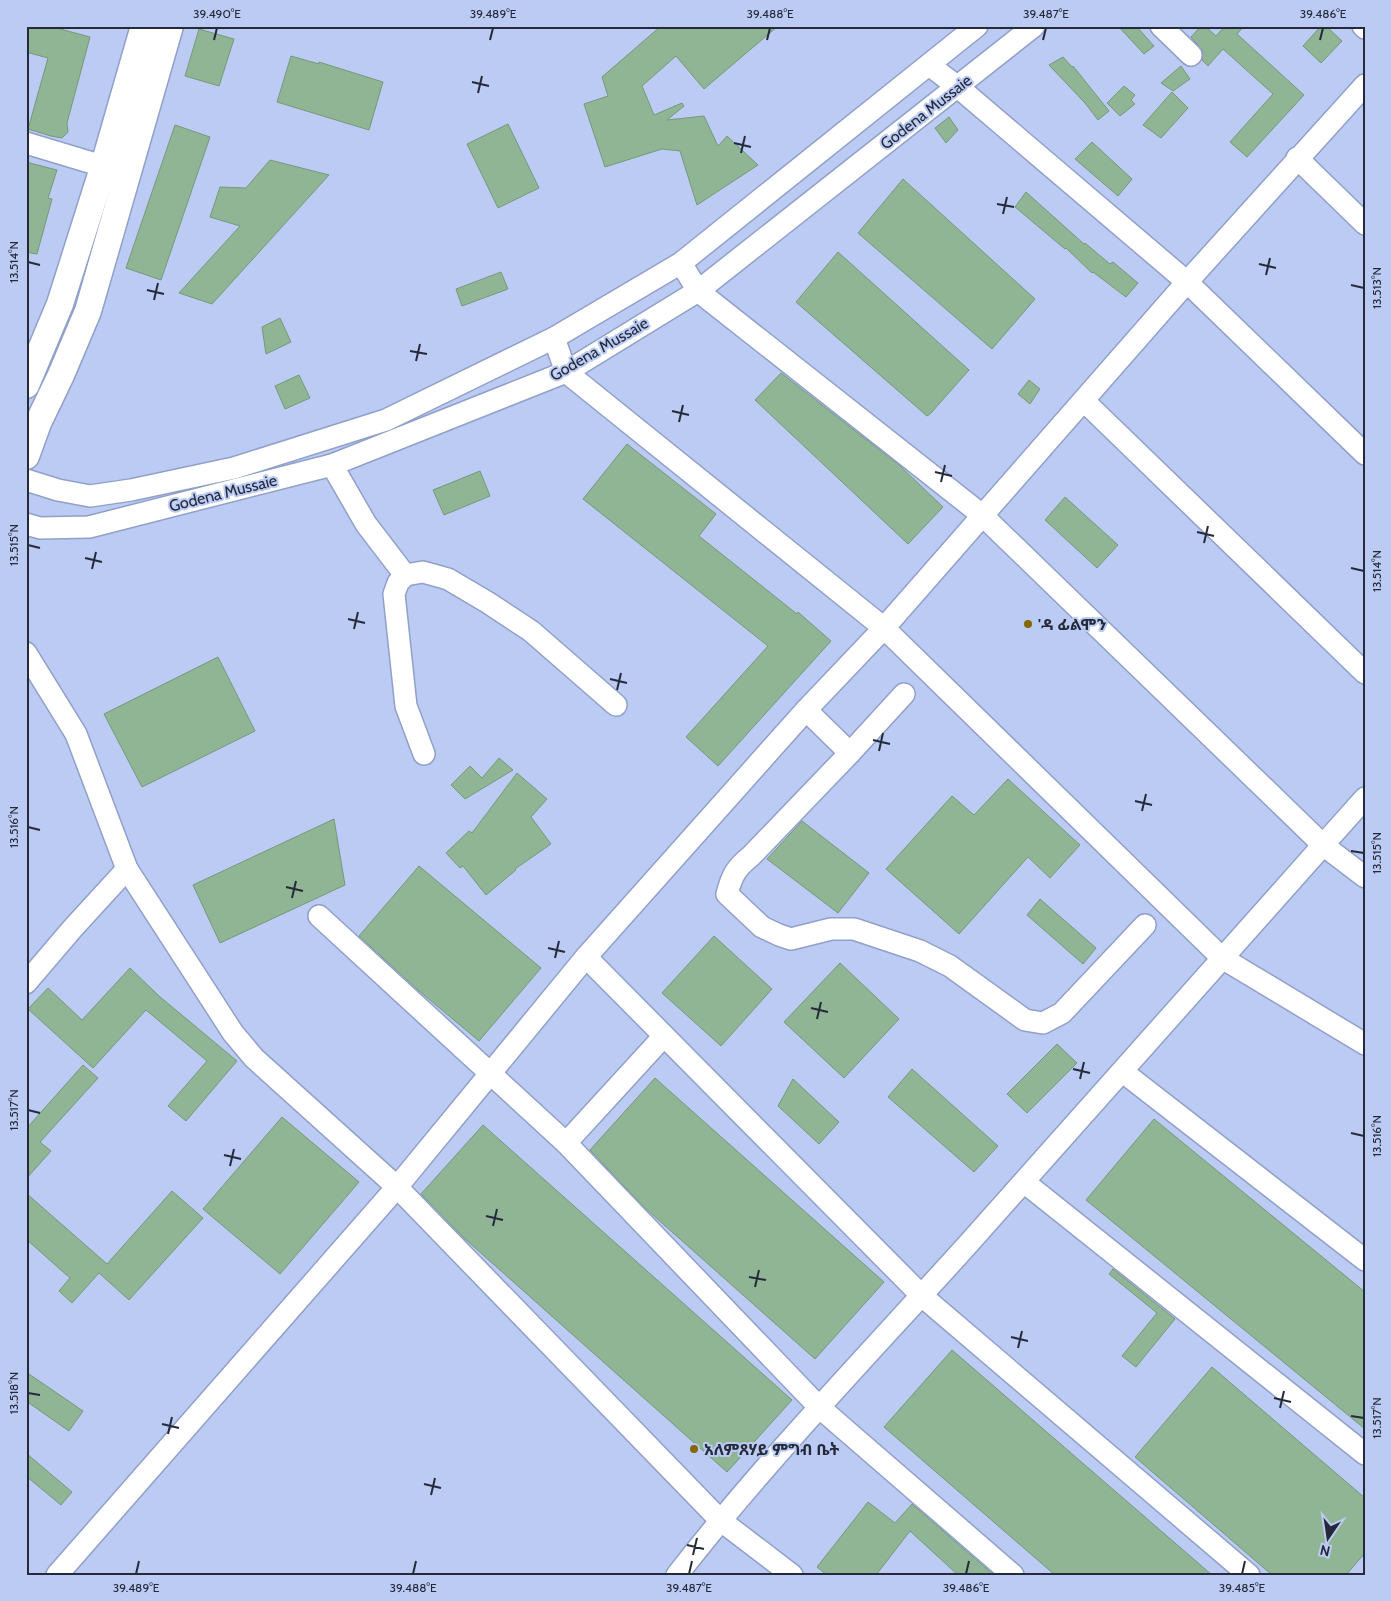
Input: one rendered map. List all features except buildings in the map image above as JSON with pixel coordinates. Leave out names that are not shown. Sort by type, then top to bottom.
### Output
[{"type":"main road","points":[[138,91],[144,26]]},
{"type":"main road","points":[[26,456],[38,423],[88,311],[116,169],[138,91],[170,26]]},
{"type":"main road","points":[[26,385],[116,169]]},
{"type":"main road","points":[[60,304],[88,311]]},
{"type":"street","name":"Godena Mussaie","points":[[26,480],[58,490],[90,496],[131,490],[234,468],[386,420],[554,338],[681,262],[977,26]]},
{"type":"street","name":"Godena Mussaie","points":[[26,524],[40,528],[89,527],[332,465],[566,372],[698,291],[1034,26]]},
{"type":"street","points":[[1161,26],[1190,55]]},
{"type":"street","points":[[929,65],[958,87],[1187,282],[1365,454]]},
{"type":"street","points":[[69,1571],[397,1187],[586,957],[806,710],[884,628],[1187,282],[1365,84]]},
{"type":"street","points":[[26,143],[116,169]]},
{"type":"street","points":[[1297,158],[1365,224]]},
{"type":"street","points":[[681,262],[698,291],[982,515],[1323,845],[1365,877]]},
{"type":"street","points":[[554,338],[566,372],[884,628],[1222,958],[1365,1044]]},
{"type":"street","points":[[1084,401],[1365,673]]},
{"type":"street","points":[[332,465],[366,524],[405,575]]},
{"type":"street","points":[[234,468],[239,490]]},
{"type":"street","points":[[424,754],[406,706],[394,594],[398,583],[405,575],[423,572],[448,580],[487,602],[531,631],[616,705]]},
{"type":"street","points":[[26,653],[76,734],[127,870],[233,1033],[249,1052],[397,1187],[720,1520],[792,1575]]},
{"type":"street","points":[[904,694],[850,754],[740,866],[732,878],[728,894],[762,927],[791,939],[831,929],[854,929],[900,944],[920,951],[950,966],[1025,1020],[1042,1023],[1062,1012],[1145,925]]},
{"type":"street","points":[[806,710],[850,754]]},
{"type":"street","points":[[677,1575],[720,1520],[818,1407],[922,1296],[1365,798]]},
{"type":"street","points":[[26,983],[73,928],[127,870]]},
{"type":"street","points":[[319,916],[566,1143],[818,1407],[1013,1575]]},
{"type":"street","points":[[586,957],[922,1296],[1249,1575]]},
{"type":"street","points":[[566,1143],[664,1036]]},
{"type":"street","points":[[1123,1072],[1365,1260]]},
{"type":"street","points":[[1024,1182],[1365,1454]]},
{"type":"place","name":"'ዳ ፊልሞን","points":[[1028,624]]},
{"type":"place","name":"አለምጸሃይ ምግብ ቤት","points":[[694,1449]]}]
